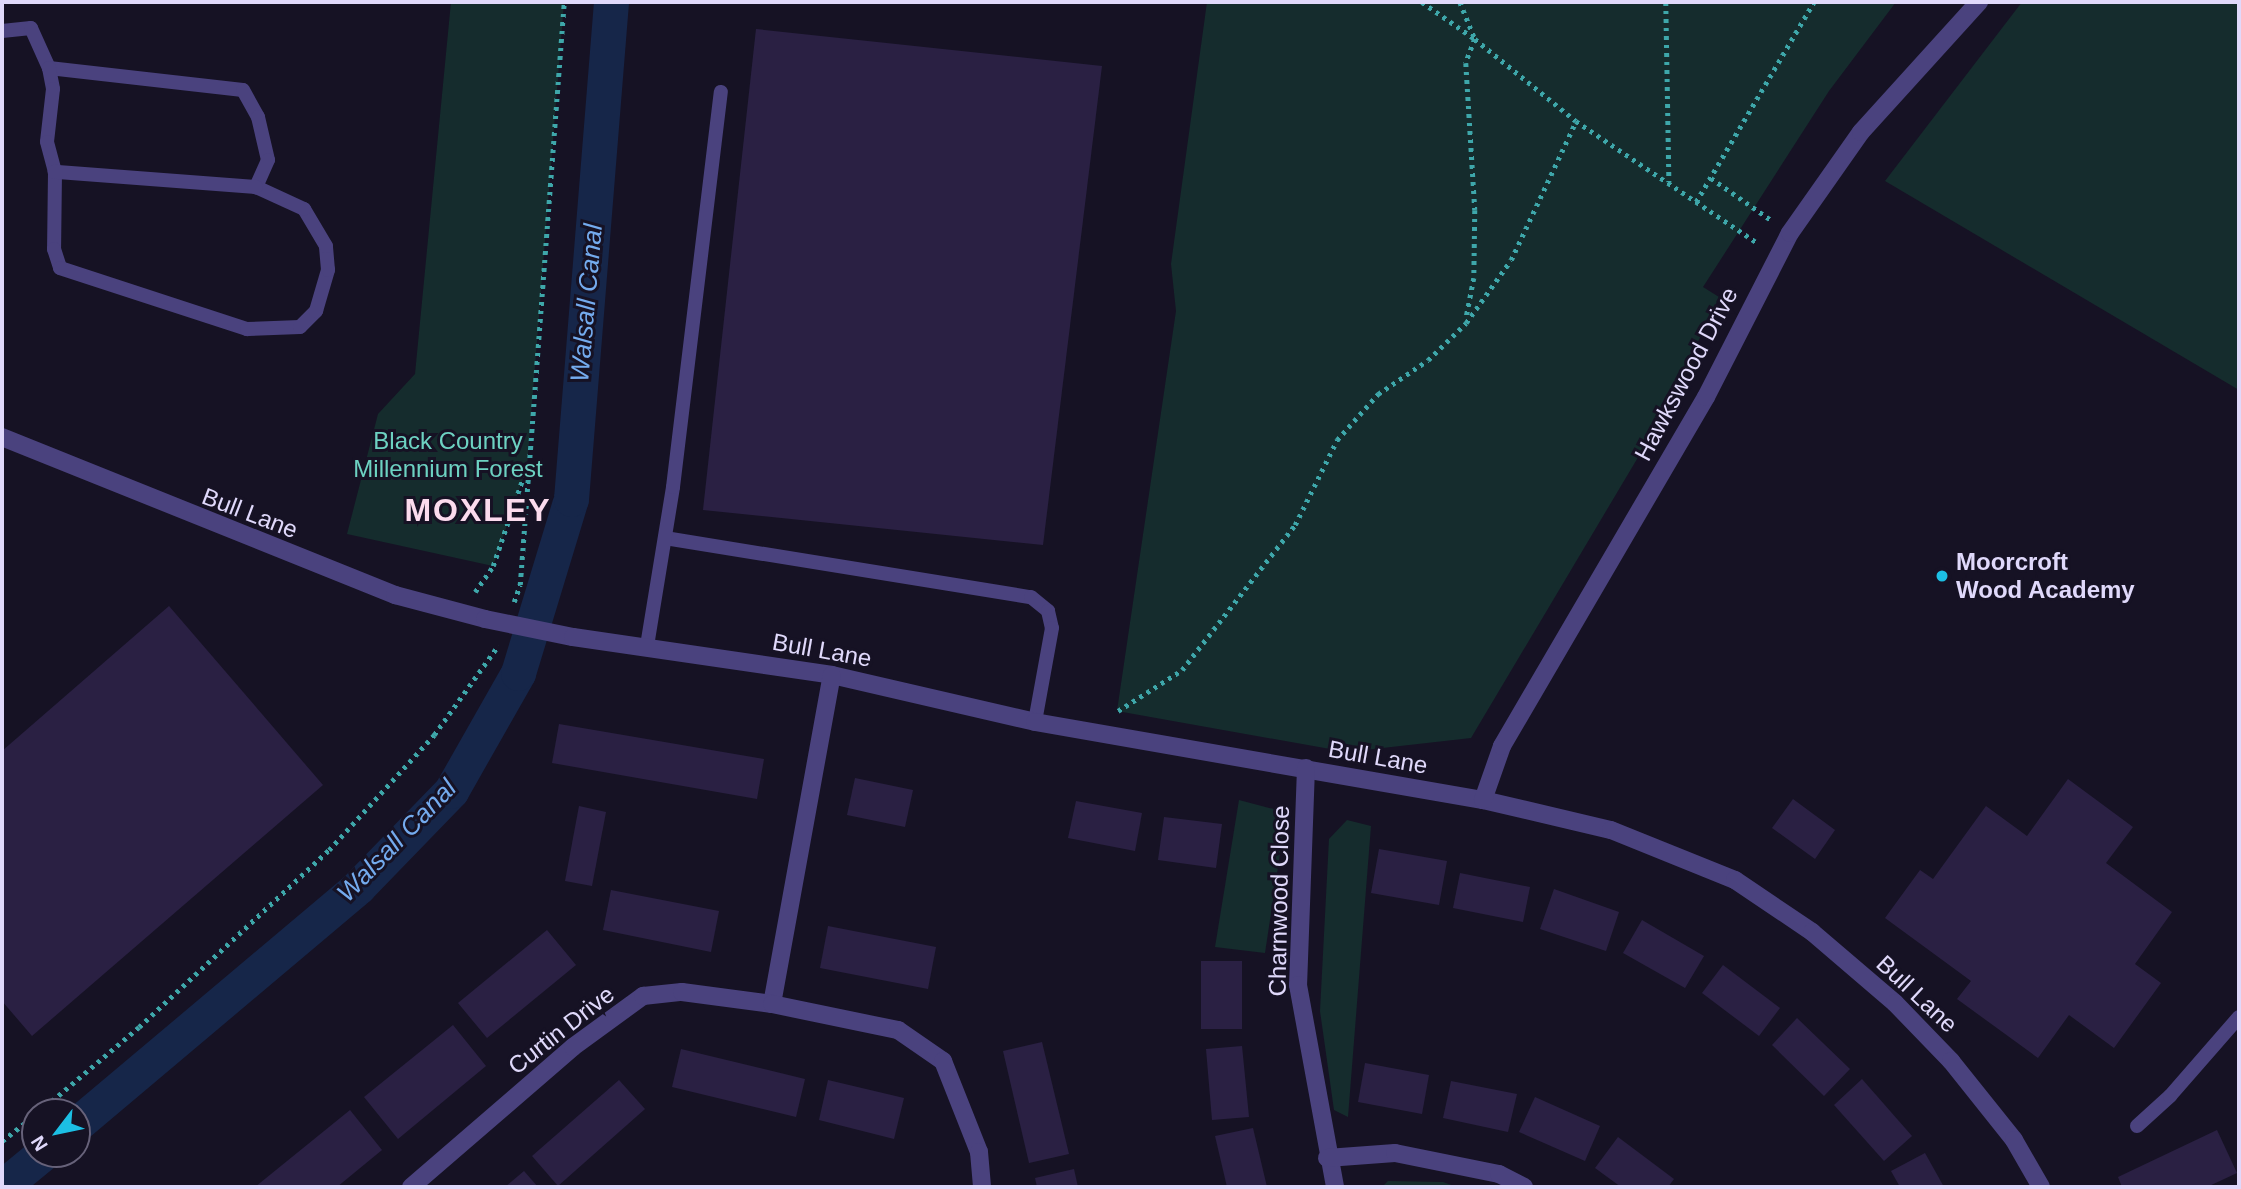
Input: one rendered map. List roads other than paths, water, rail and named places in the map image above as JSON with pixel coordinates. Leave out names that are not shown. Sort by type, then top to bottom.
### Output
[{"type":"street","name":"Hawkswood Drive","points":[[1483,800],[1502,746],[1706,397],[1790,233],[1861,132],[1979,2]]},
{"type":"street","name":"Bull Lane","points":[[2,437],[383,590],[485,619],[573,637],[832,675],[1035,722],[1483,800],[1636,839],[1735,880],[1801,925],[1922,1029],[2014,1140],[2041,1187]]},
{"type":"street","points":[[772,1004],[832,675]]},
{"type":"street","name":"Charnwood Close","points":[[1306,768],[1298,985],[1327,1158],[1335,1187]]},
{"type":"street","name":"Curtin Drive","points":[[411,1187],[573,1047],[643,996],[682,992],[772,1004],[898,1030],[943,1061],[979,1153],[982,1187]]},
{"type":"street","points":[[1327,1158],[1395,1153],[1499,1174],[1524,1187]]},
{"type":"lane","points":[[2,31],[31,29],[49,68],[53,89],[47,142],[55,172],[54,249],[60,268],[247,328],[300,327],[319,301],[328,270],[326,246],[304,209],[256,187],[55,172]]},
{"type":"lane","points":[[49,68],[243,90],[258,117],[268,160],[256,187]]},
{"type":"lane","points":[[647,646],[665,538],[721,92]]},
{"type":"lane","points":[[665,538],[1031,597],[1048,611],[1052,628],[1035,722]]},
{"type":"lane","points":[[2137,1126],[2170,1096],[2239,1017]]},
{"type":"waterway","name":"Walsall Canal","points":[[91,1112],[358,887],[451,791],[518,673],[571,499],[611,2]]},
{"type":"waterway","name":"Walsall Canal","points":[[2,1187],[25,1168]]},
{"type":"place","name":"Moorcroft Wood Academy","points":[[1942,576]]},
{"type":"district","name":"MOXLEY","points":[[478,510]]},
{"type":"park label","name":"Black Country Millennium Forest","points":[[448,455]]}]
